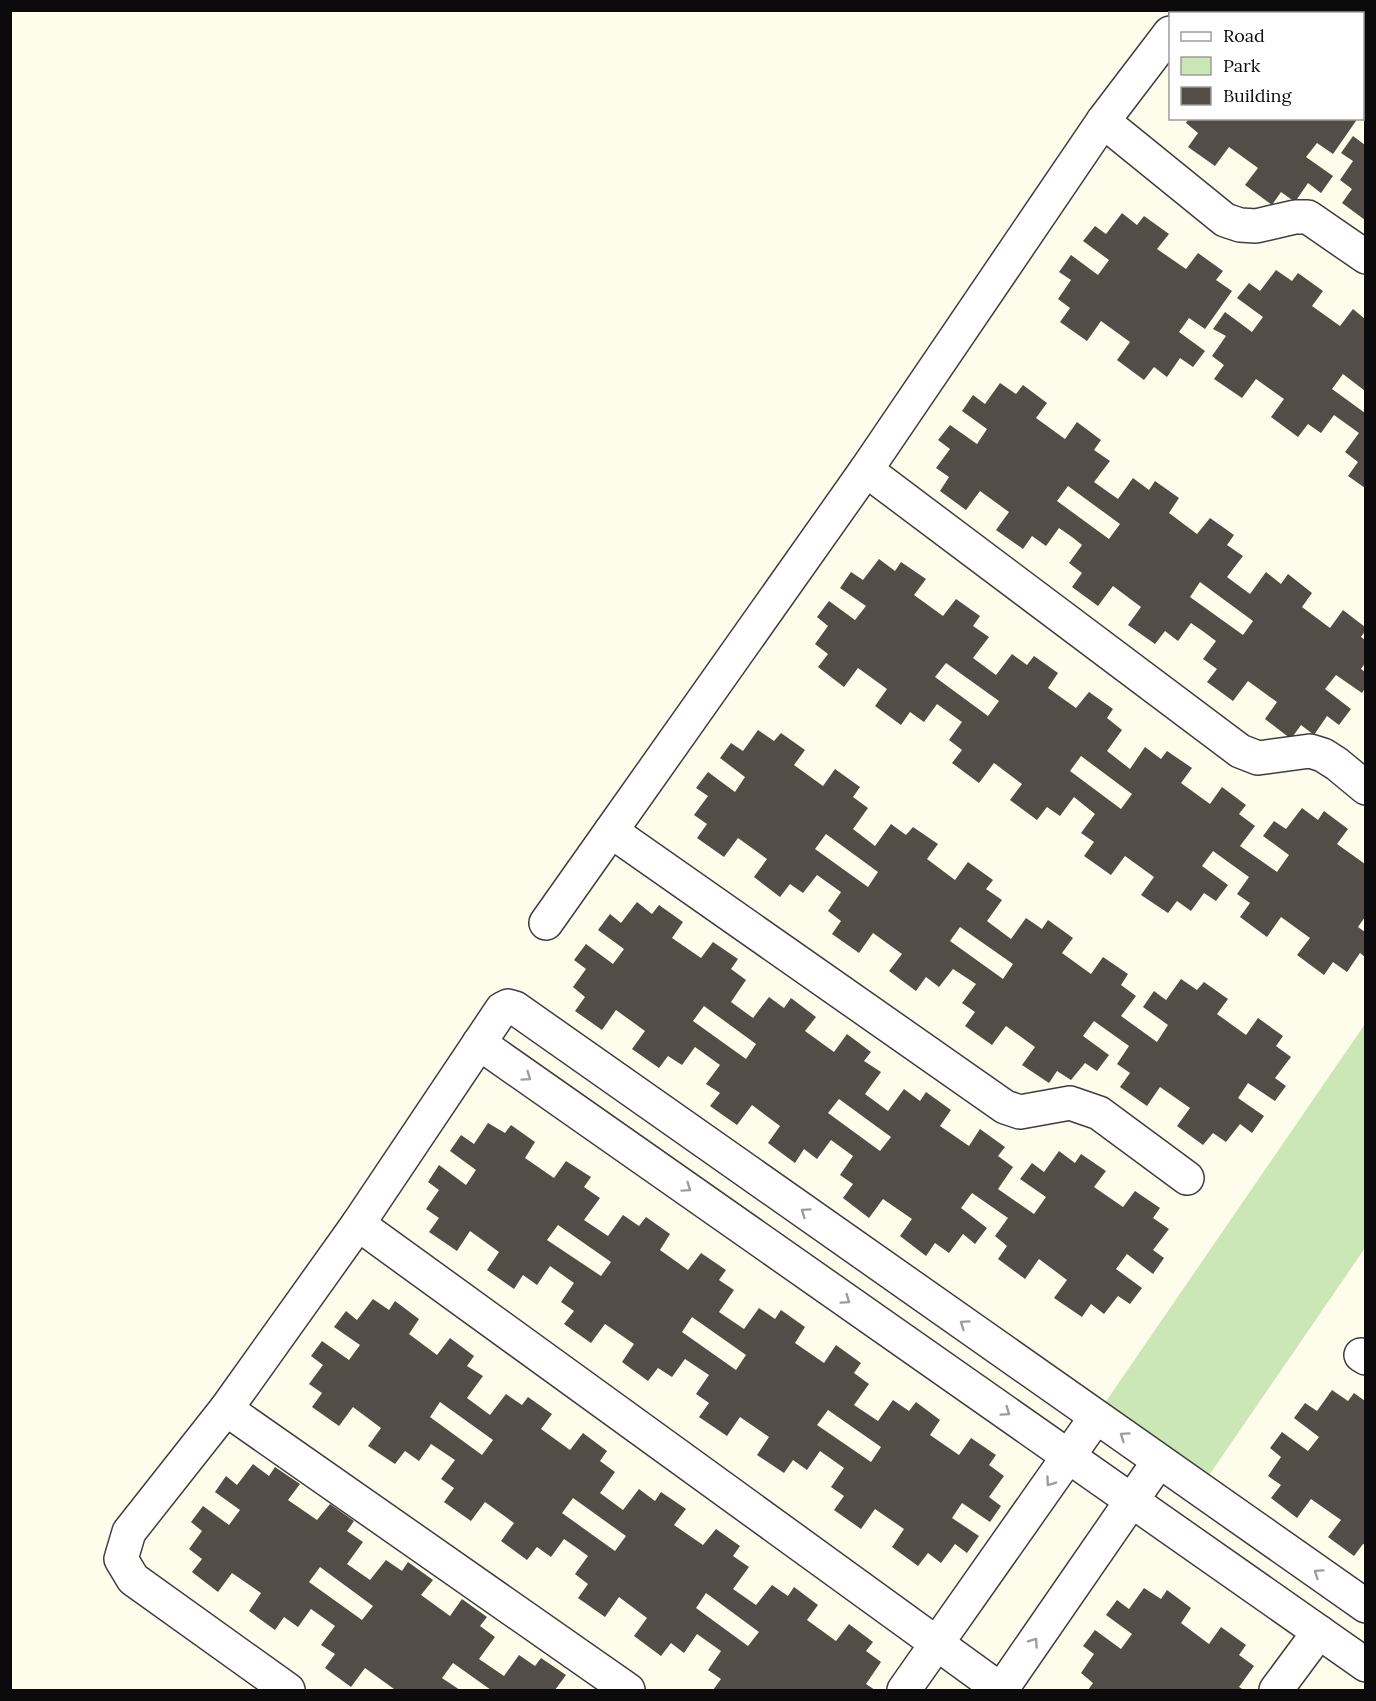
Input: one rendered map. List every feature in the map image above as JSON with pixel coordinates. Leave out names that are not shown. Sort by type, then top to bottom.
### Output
[{"type":"street","points":[[546,923],[866,470],[1103,121],[1169,34]]},
{"type":"street","points":[[1103,121],[1225,220],[1240,225],[1256,226],[1295,217],[1308,217],[1365,257]]},
{"type":"street","points":[[866,470],[1240,751],[1258,758],[1310,752],[1323,755],[1365,788]]},
{"type":"street","points":[[611,831],[1005,1107],[1020,1112],[1070,1103],[1086,1107],[1099,1113],[1187,1178]]},
{"type":"street","points":[[288,1690],[133,1579],[121,1559],[129,1532],[226,1409],[358,1224],[502,1009],[508,1006],[515,1008],[1365,1606]]},
{"type":"street","points":[[479,1043],[1365,1665]]},
{"type":"street","points":[[358,1224],[1001,1690],[1159,1461]]},
{"type":"street","points":[[226,1409],[628,1690]]},
{"type":"street","points":[[904,1690],[1096,1417]]},
{"type":"street","points":[[1276,1690],[1319,1632]]},
{"type":"green space","points":[[1365,1024],[1365,1248],[1201,1487],[1096,1416]]},
{"type":"building","points":[[1188,120],[1357,120],[1333,154],[1317,143],[1306,157],[1333,176],[1321,193],[1308,183],[1295,202],[1281,192],[1272,205],[1245,185],[1258,168],[1229,147],[1215,166],[1188,147],[1198,133],[1186,123]]},
{"type":"building","points":[[1353,136],[1365,145],[1365,220],[1342,203],[1352,189],[1340,180],[1353,161],[1341,153]]},
{"type":"building","points":[[1122,213],[1137,225],[1144,216],[1169,234],[1157,249],[1186,269],[1198,253],[1223,271],[1216,280],[1232,291],[1205,329],[1189,318],[1179,332],[1205,351],[1193,367],[1180,358],[1167,377],[1154,367],[1144,380],[1117,360],[1130,342],[1101,321],[1087,341],[1060,322],[1070,308],[1058,299],[1071,280],[1059,272],[1071,255],[1098,275],[1109,260],[1083,241],[1095,226],[1106,234]]},
{"type":"building","points":[[1276,270],[1292,281],[1298,273],[1323,291],[1312,306],[1340,326],[1353,309],[1365,319],[1365,391],[1343,374],[1332,389],[1365,413],[1365,488],[1348,476],[1358,462],[1345,452],[1359,433],[1334,415],[1321,433],[1308,424],[1298,437],[1271,417],[1284,399],[1256,379],[1242,398],[1214,379],[1224,365],[1212,356],[1226,336],[1213,329],[1225,312],[1252,332],[1263,317],[1237,298],[1249,283],[1260,291]]},
{"type":"building","points":[[1000,383],[1016,394],[1023,385],[1047,403],[1036,418],[1065,439],[1077,422],[1101,440],[1094,450],[1110,461],[1094,482],[1118,499],[1133,478],[1149,490],[1155,481],[1179,498],[1169,513],[1197,534],[1210,518],[1234,535],[1227,545],[1243,556],[1227,577],[1250,594],[1266,572],[1281,584],[1288,574],[1312,593],[1302,607],[1330,628],[1343,610],[1365,627],[1361,637],[1365,640],[1365,663],[1361,669],[1365,672],[1365,688],[1362,693],[1336,675],[1325,689],[1351,709],[1339,725],[1327,716],[1314,735],[1301,725],[1291,739],[1265,719],[1277,702],[1248,681],[1233,701],[1207,682],[1217,669],[1203,659],[1216,641],[1204,632],[1191,623],[1178,641],[1165,631],[1155,644],[1128,625],[1141,607],[1113,586],[1098,606],[1072,587],[1082,573],[1069,563],[1082,545],[1072,537],[1059,528],[1046,546],[1032,536],[1023,549],[996,530],[1009,512],[980,491],[966,510],[940,491],[949,477],[936,468],[950,449],[938,440],[950,425],[977,444],[987,429],[962,411],[973,395],[985,404]],"holes":[[[1068,486],[1120,524],[1109,539],[1057,501]],[[1200,582],[1253,621],[1243,635],[1190,597]]]},
{"type":"building","points":[[879,559],[895,571],[901,562],[926,579],[914,595],[943,616],[956,599],[980,616],[973,626],[989,637],[973,658],[996,675],[1012,654],[1027,665],[1034,656],[1058,673],[1048,688],[1076,708],[1089,692],[1113,709],[1107,718],[1122,730],[1107,751],[1130,769],[1145,747],[1161,759],[1167,751],[1192,768],[1181,783],[1210,804],[1222,787],[1246,805],[1239,814],[1255,826],[1240,846],[1277,872],[1289,855],[1263,836],[1274,821],[1286,829],[1302,808],[1318,820],[1324,811],[1348,829],[1337,844],[1365,864],[1365,917],[1358,927],[1365,932],[1365,957],[1360,953],[1347,972],[1333,962],[1324,975],[1297,955],[1310,938],[1281,917],[1267,937],[1240,917],[1250,903],[1237,894],[1249,877],[1213,851],[1202,866],[1228,885],[1216,901],[1204,893],[1191,911],[1177,901],[1168,913],[1141,895],[1154,877],[1125,856],[1111,875],[1084,856],[1094,842],[1081,833],[1095,814],[1074,797],[1060,816],[1047,807],[1037,820],[1010,800],[1022,784],[994,763],[979,783],[952,763],[962,750],[949,740],[962,722],[937,704],[924,722],[910,712],[901,725],[875,706],[887,689],[858,668],[844,687],[818,667],[828,654],[815,644],[828,626],[817,617],[829,601],[855,620],[866,606],[840,588],[851,572],[863,580]],"holes":[[[946,663],[999,701],[988,716],[935,677]],[[1081,756],[1132,794],[1121,809],[1070,771]]]},
{"type":"building","points":[[758,730],[774,741],[781,733],[805,750],[794,765],[823,786],[835,769],[860,787],[853,797],[868,808],[853,829],[875,846],[891,824],[906,835],[913,827],[938,844],[927,859],[955,880],[968,862],[993,880],[986,889],[1002,900],[987,921],[1011,939],[1026,918],[1042,929],[1048,920],[1073,938],[1062,953],[1091,974],[1103,957],[1128,974],[1121,985],[1136,996],[1121,1016],[1157,1042],[1168,1025],[1143,1007],[1154,991],[1166,1000],[1181,979],[1197,990],[1204,982],[1228,999],[1217,1014],[1246,1035],[1258,1018],[1283,1036],[1276,1046],[1291,1057],[1275,1078],[1286,1086],[1275,1101],[1248,1083],[1238,1098],[1264,1116],[1252,1133],[1240,1124],[1226,1142],[1213,1133],[1203,1145],[1177,1126],[1190,1108],[1160,1087],[1147,1106],[1120,1087],[1130,1073],[1117,1064],[1129,1046],[1094,1021],[1083,1036],[1109,1055],[1097,1071],[1085,1063],[1071,1080],[1057,1071],[1049,1083],[1022,1065],[1035,1047],[1006,1026],[992,1045],[965,1026],[975,1012],[962,1003],[976,984],[953,969],[939,987],[926,977],[916,991],[889,971],[902,954],[873,933],[859,953],[832,934],[841,921],[828,911],[841,892],[817,875],[803,893],[790,884],[780,897],[754,877],[767,859],[738,838],[724,857],[697,838],[707,824],[694,815],[708,796],[696,788],[708,772],[735,792],[745,777],[720,758],[731,743],[743,751]],"holes":[[[826,834],[878,872],[868,887],[815,849]],[[960,927],[1013,964],[1003,979],[950,941]]]},
{"type":"building","points":[[637,902],[652,914],[659,905],[683,922],[672,938],[701,958],[713,942],[738,959],[731,969],[746,980],[731,1002],[753,1018],[769,997],[784,1008],[791,998],[816,1017],[805,1031],[834,1052],[847,1034],[871,1052],[864,1061],[881,1072],[865,1094],[888,1111],[904,1089],[920,1101],[926,1092],[951,1110],[940,1126],[969,1146],[980,1129],[1005,1147],[998,1156],[1013,1167],[998,1189],[1034,1214],[1046,1197],[1020,1179],[1032,1163],[1044,1172],[1059,1151],[1075,1163],[1081,1154],[1106,1171],[1094,1187],[1123,1207],[1135,1191],[1160,1208],[1153,1218],[1169,1229],[1153,1250],[1164,1258],[1153,1274],[1127,1254],[1116,1269],[1142,1288],[1130,1304],[1118,1296],[1104,1314],[1091,1304],[1082,1317],[1054,1298],[1067,1280],[1039,1259],[1025,1279],[998,1259],[1007,1246],[995,1236],[1008,1218],[972,1193],[961,1208],[987,1228],[975,1244],[963,1234],[949,1253],[935,1243],[926,1256],[900,1236],[912,1219],[883,1199],[869,1218],[843,1198],[853,1184],[840,1175],[853,1156],[831,1140],[817,1159],[804,1149],[795,1163],[768,1143],[780,1126],[752,1105],[737,1125],[710,1106],[720,1093],[706,1084],[720,1065],[695,1047],[682,1065],[668,1056],[659,1068],[632,1049],[645,1031],[616,1010],[602,1030],[575,1011],[585,997],[573,987],[586,969],[574,960],[586,944],[613,964],[624,949],[598,930],[610,914],[621,923]],"holes":[[[704,1006],[756,1044],[746,1059],[693,1021]],[[839,1099],[891,1137],[880,1151],[828,1113]]]},
{"type":"building","points":[[488,1123],[505,1133],[511,1125],[535,1142],[525,1158],[554,1178],[566,1161],[591,1177],[584,1187],[600,1198],[584,1220],[608,1236],[623,1215],[639,1226],[646,1217],[670,1234],[660,1250],[688,1270],[701,1253],[726,1270],[719,1280],[734,1290],[719,1312],[744,1329],[759,1308],[775,1319],[781,1310],[805,1327],[795,1343],[824,1363],[836,1345],[861,1363],[854,1373],[869,1384],[854,1405],[878,1421],[893,1400],[909,1411],[916,1402],[940,1420],[930,1435],[959,1455],[971,1438],[996,1455],[989,1465],[1004,1476],[989,1497],[1001,1506],[990,1522],[962,1503],[952,1518],[979,1536],[967,1553],[955,1544],[941,1563],[928,1553],[918,1566],[892,1547],[904,1529],[875,1509],[861,1529],[834,1510],[844,1496],[831,1487],[844,1468],[820,1451],[807,1470],[793,1460],[784,1473],[757,1455],[769,1437],[740,1417],[727,1436],[699,1417],[709,1403],[696,1394],[709,1375],[685,1359],[672,1377],[658,1368],[648,1381],[622,1362],[634,1344],[605,1324],[591,1343],[564,1324],[574,1311],[561,1302],[574,1283],[550,1266],[537,1285],[523,1275],[514,1289],[487,1270],[499,1252],[470,1231],[457,1251],[429,1232],[439,1218],[426,1209],[439,1190],[428,1182],[439,1165],[466,1185],[476,1170],[450,1151],[461,1135],[474,1144]],"holes":[[[558,1225],[611,1262],[601,1276],[547,1240]],[[692,1317],[746,1355],[736,1370],[682,1332]],[[828,1410],[881,1447],[871,1462],[817,1425]]]},
{"type":"building","points":[[373,1299],[389,1310],[395,1301],[419,1319],[409,1334],[437,1355],[450,1338],[474,1356],[467,1366],[483,1376],[467,1398],[490,1415],[506,1394],[522,1405],[528,1397],[552,1414],[541,1429],[570,1450],[583,1433],[607,1451],[600,1461],[615,1472],[600,1493],[623,1510],[639,1489],[655,1501],[661,1492],[686,1509],[674,1525],[703,1545],[716,1529],[740,1546],[733,1556],[749,1567],[733,1589],[756,1605],[772,1585],[788,1596],[794,1587],[818,1605],[807,1620],[836,1641],[849,1624],[873,1642],[866,1651],[881,1662],[866,1684],[875,1690],[713,1690],[721,1679],[708,1670],[721,1651],[697,1634],[684,1653],[671,1643],[661,1656],[634,1636],[647,1618],[619,1597],[605,1617],[578,1598],[588,1584],[575,1574],[588,1556],[577,1548],[564,1539],[551,1557],[537,1547],[527,1560],[501,1541],[514,1523],[485,1502],[471,1521],[444,1502],[454,1488],[441,1479],[455,1460],[431,1444],[419,1461],[405,1451],[395,1464],[368,1446],[381,1428],[353,1407],[339,1426],[312,1407],[322,1393],[309,1384],[323,1365],[311,1356],[322,1341],[349,1360],[360,1345],[334,1327],[346,1311],[357,1320]],"holes":[[[440,1402],[493,1440],[482,1455],[430,1417]],[[573,1498],[626,1536],[615,1551],[562,1513]],[[706,1593],[759,1632],[748,1646],[696,1608]]]},
{"type":"building","points":[[1332,1390],[1348,1401],[1354,1393],[1365,1401],[1365,1545],[1363,1544],[1354,1556],[1328,1537],[1341,1520],[1311,1499],[1297,1518],[1271,1498],[1281,1485],[1268,1476],[1281,1457],[1270,1448],[1282,1432],[1308,1451],[1319,1437],[1294,1418],[1305,1403],[1317,1411]]},
{"type":"building","points":[[253,1464],[269,1476],[275,1467],[300,1484],[288,1500],[317,1520],[330,1504],[354,1521],[347,1531],[363,1542],[347,1564],[370,1580],[386,1560],[402,1571],[408,1562],[433,1580],[421,1595],[450,1616],[462,1599],[487,1617],[480,1626],[495,1637],[479,1659],[504,1676],[519,1655],[535,1666],[541,1658],[566,1675],[555,1690],[491,1690],[453,1663],[442,1678],[460,1690],[393,1690],[365,1668],[351,1687],[325,1668],[335,1654],[321,1645],[335,1626],[311,1609],[298,1627],[284,1617],[275,1630],[249,1611],[261,1593],[232,1573],[218,1592],[192,1572],[202,1559],[189,1549],[202,1531],[191,1522],[203,1506],[229,1525],[240,1510],[215,1492],[226,1476],[237,1485]],"holes":[[[320,1567],[373,1606],[362,1620],[309,1582]]]},
{"type":"building","points":[[1144,1588],[1161,1599],[1167,1590],[1191,1608],[1181,1623],[1209,1644],[1221,1627],[1246,1645],[1239,1655],[1254,1666],[1239,1687],[1244,1690],[1088,1690],[1093,1683],[1081,1673],[1094,1654],[1083,1646],[1095,1630],[1121,1649],[1132,1634],[1106,1615],[1117,1600],[1129,1609]]}]
